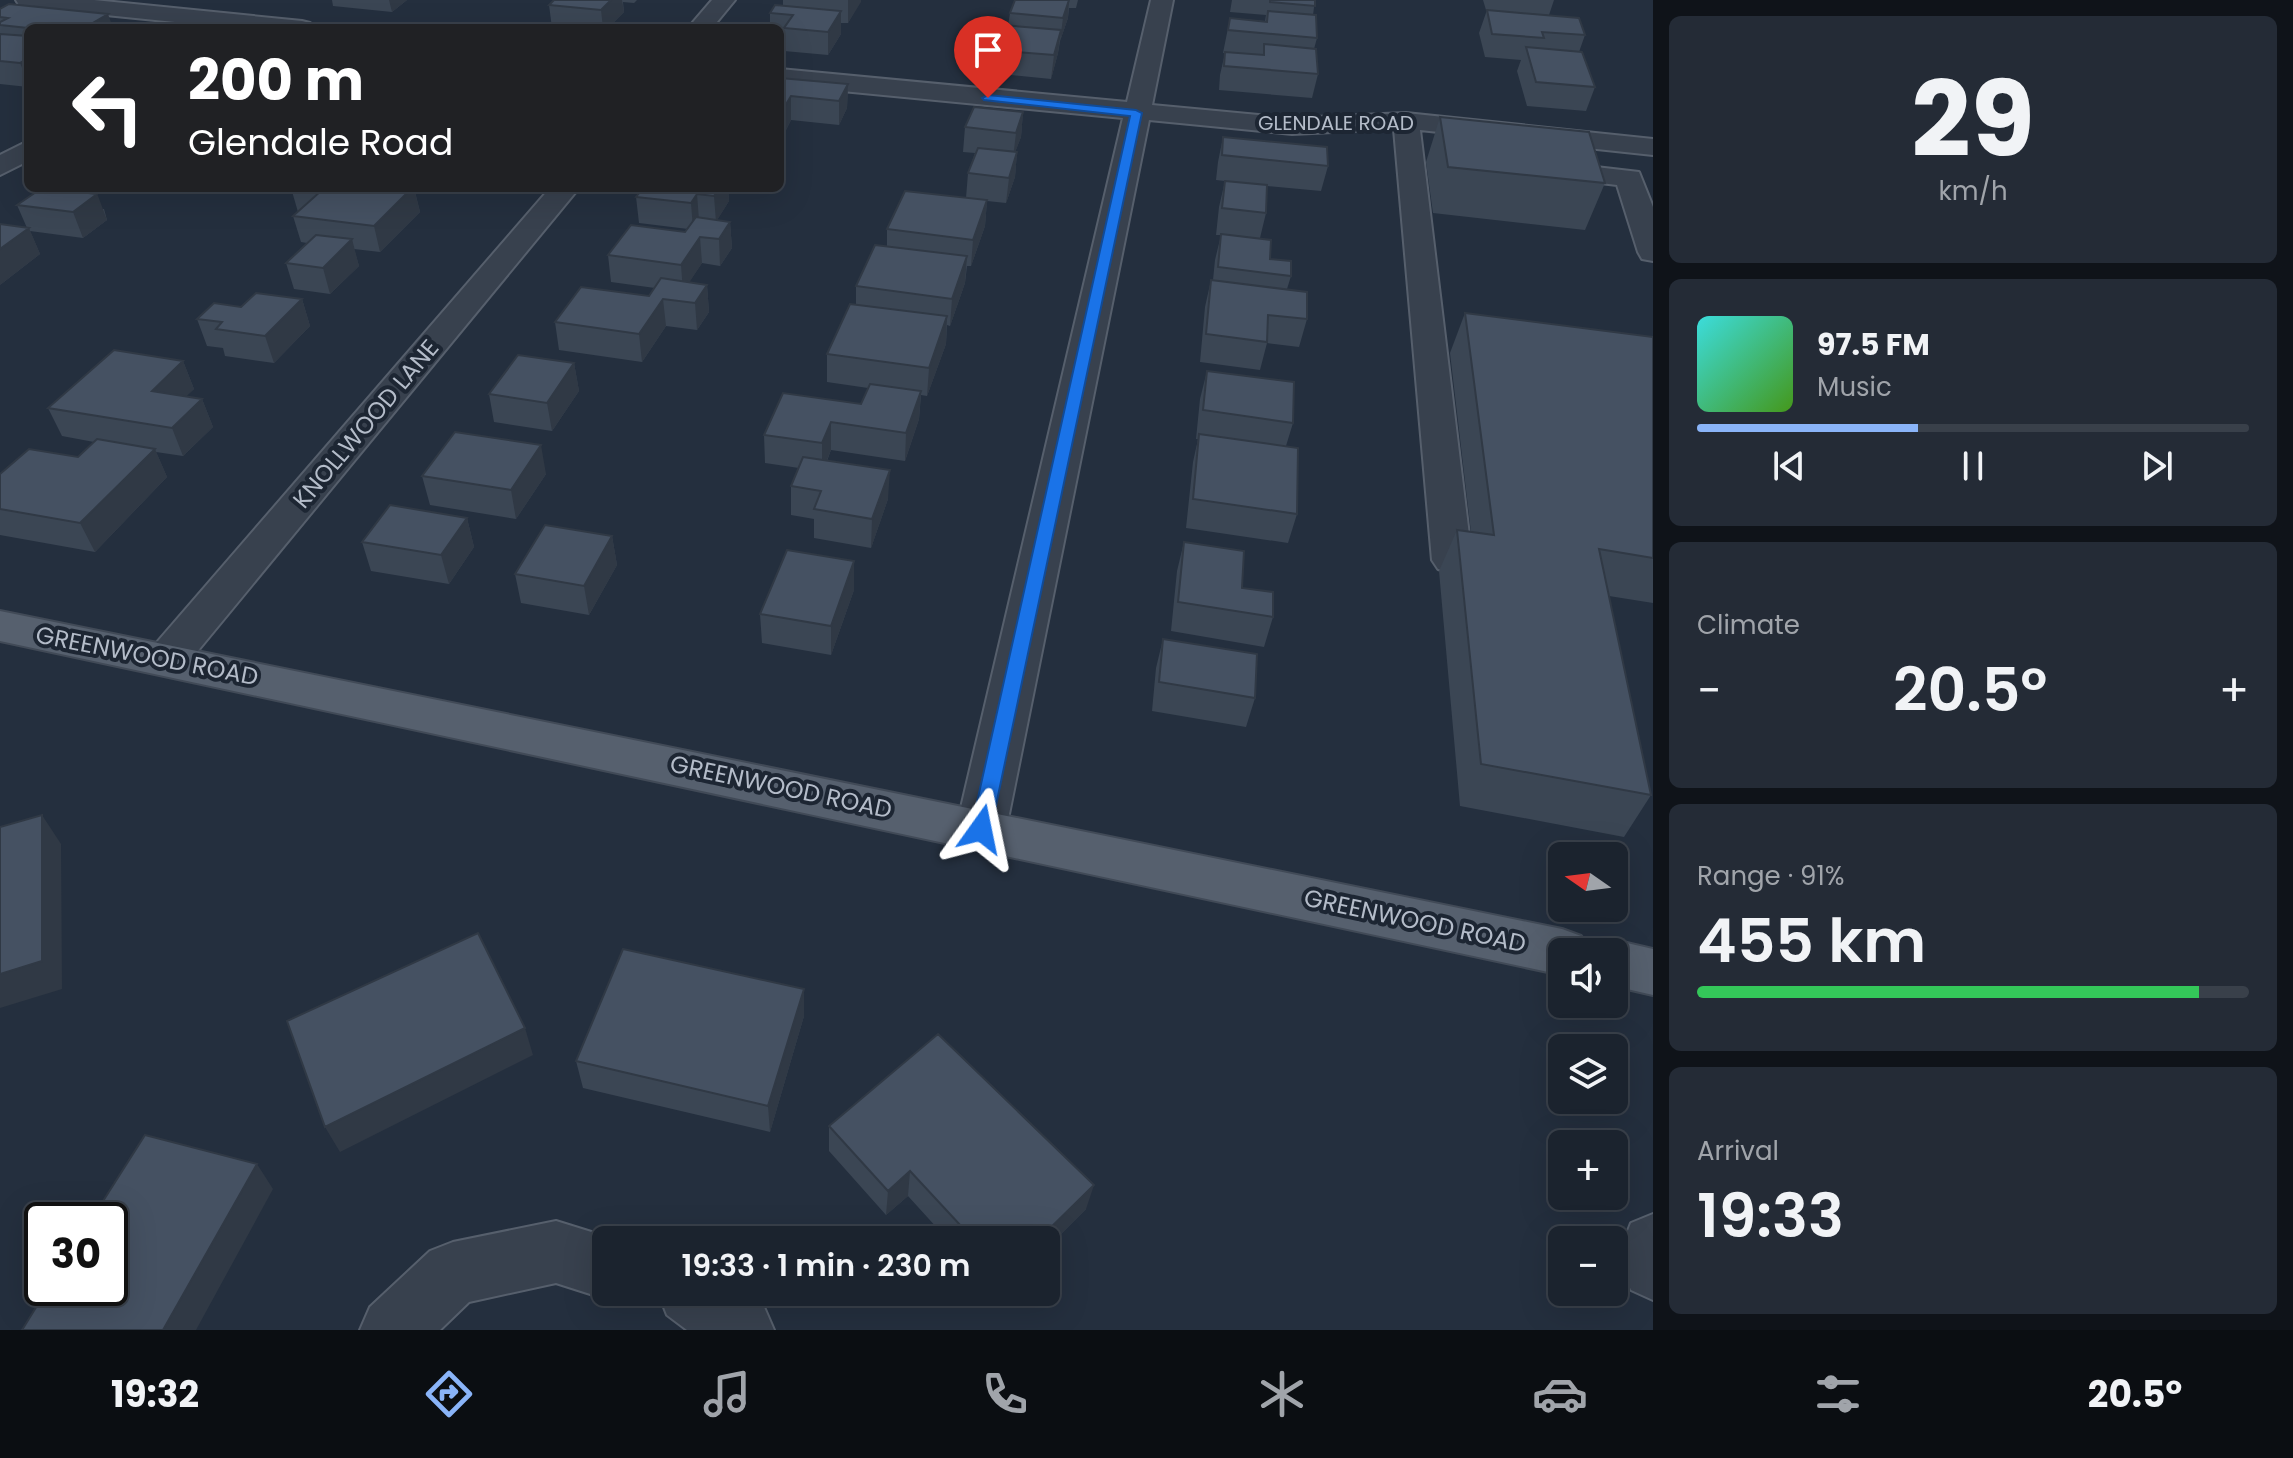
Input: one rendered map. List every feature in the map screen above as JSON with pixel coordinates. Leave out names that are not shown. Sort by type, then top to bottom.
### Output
[{"type":"main road","name":"GREENWOOD ROAD","points":[[0,626],[1548,949]]},
{"type":"main road","points":[[1628,966],[1653,972]]},
{"type":"street","points":[[27,0],[222,24],[259,0]]},
{"type":"street","points":[[703,24],[724,0]]},
{"type":"street","points":[[981,829],[1162,0]]},
{"type":"street","name":"GLENDALE ROAD","points":[[784,77],[1292,126],[1406,121],[1653,147]]},
{"type":"street","points":[[1406,121],[1426,157],[1444,336],[1452,560]]},
{"type":"street","points":[[1605,143],[1615,177]]},
{"type":"street","points":[[0,167],[24,152]]},
{"type":"street","points":[[1520,167],[1629,178],[1653,252]]},
{"type":"street","name":"KNOLLWOOD LANE","points":[[167,659],[562,192]]},
{"type":"street","points":[[1653,1245],[1653,1268]]},
{"type":"street","points":[[393,1330],[453,1274],[556,1252],[592,1263]]},
{"type":"street","points":[[709,1306],[741,1330]]},
{"type":"building","points":[[554,0],[611,0],[601,10],[549,5]]},
{"type":"building","points":[[1015,0],[1069,0],[1063,18],[1010,13]]},
{"type":"building","points":[[1315,0],[1315,6],[1270,2]]},
{"type":"building","points":[[9,4],[108,14],[91,24],[24,24],[24,28],[0,25],[8,18],[0,17],[0,9]]},
{"type":"building","points":[[775,5],[841,11],[828,32],[784,28],[793,15],[770,13]]},
{"type":"building","points":[[1487,10],[1579,18],[1585,35],[1542,32],[1544,38],[1492,34]]},
{"type":"building","points":[[1268,11],[1316,15],[1317,38],[1228,30],[1230,18],[1267,22]]},
{"type":"building","points":[[1002,25],[1061,30],[1054,55],[993,50]]},
{"type":"building","points":[[0,34],[24,36],[24,61],[0,61]]},
{"type":"building","points":[[1264,44],[1316,49],[1318,74],[1224,66],[1225,52],[1264,55]]},
{"type":"building","points":[[1526,47],[1582,52],[1595,87],[1536,82]]},
{"type":"building","points":[[784,78],[848,84],[839,101],[791,96],[785,106]]},
{"type":"building","points":[[974,107],[1023,112],[1016,133],[965,127]]},
{"type":"building","points":[[1440,117],[1589,132],[1605,183],[1448,167]]},
{"type":"building","points":[[1223,137],[1327,147],[1328,166],[1222,155]]},
{"type":"building","points":[[978,148],[1017,152],[1009,178],[968,173]]},
{"type":"building","points":[[1225,181],[1267,185],[1266,213],[1222,208]]},
{"type":"building","points":[[905,191],[987,200],[973,240],[887,229]]},
{"type":"building","points":[[36,192],[97,194],[73,212],[17,205]]},
{"type":"building","points":[[320,192],[408,192],[374,226],[293,216]]},
{"type":"building","points":[[640,192],[716,192],[714,196],[697,194],[691,203],[636,197]]},
{"type":"building","points":[[696,217],[730,222],[719,239],[700,237],[681,265],[608,255],[631,225],[685,232]]},
{"type":"building","points":[[0,224],[29,228],[0,249]]},
{"type":"building","points":[[1221,234],[1271,240],[1270,259],[1291,261],[1291,276],[1218,267]]},
{"type":"building","points":[[316,235],[352,239],[323,268],[286,263]]},
{"type":"building","points":[[875,245],[967,256],[952,299],[856,286]]},
{"type":"building","points":[[661,278],[707,285],[695,303],[663,299],[639,334],[555,322],[581,287],[649,296]]},
{"type":"building","points":[[1211,280],[1307,292],[1307,319],[1268,315],[1267,342],[1206,334]]},
{"type":"building","points":[[256,293],[302,299],[265,336],[216,329],[222,322],[197,319],[214,303],[241,307]]},
{"type":"building","points":[[850,304],[947,316],[929,368],[827,354]]},
{"type":"building","points":[[1465,313],[1653,337],[1653,558],[1599,549],[1651,795],[1481,764],[1457,530],[1494,535]]},
{"type":"building","points":[[114,350],[183,361],[152,391],[202,399],[172,428],[48,408]]},
{"type":"building","points":[[518,355],[574,363],[547,403],[489,394]]},
{"type":"building","points":[[1207,371],[1294,382],[1293,423],[1203,410]]},
{"type":"building","points":[[870,384],[921,391],[906,433],[831,422],[822,443],[764,435],[783,393],[861,404]]},
{"type":"building","points":[[455,432],[541,445],[511,490],[422,476]]},
{"type":"building","points":[[1199,434],[1298,448],[1297,514],[1193,499]]},
{"type":"building","points":[[97,439],[155,449],[80,523],[0,509],[0,474],[29,449],[78,457]]},
{"type":"building","points":[[803,457],[890,470],[872,519],[814,509],[821,491],[791,486]]},
{"type":"building","points":[[390,505],[467,518],[441,555],[362,542]]},
{"type":"building","points":[[545,525],[612,536],[584,586],[515,574]]},
{"type":"building","points":[[1184,542],[1244,551],[1242,588],[1273,592],[1273,617],[1178,602]]},
{"type":"building","points":[[787,550],[854,561],[831,626],[760,614]]},
{"type":"building","points":[[1163,639],[1257,654],[1255,698],[1159,682]]},
{"type":"building","points":[[42,815],[42,961],[0,974],[0,827]]},
{"type":"building","points":[[478,933],[525,1028],[325,1127],[287,1021]]},
{"type":"building","points":[[623,949],[804,989],[768,1106],[576,1061]]},
{"type":"building","points":[[938,1034],[1094,1185],[1052,1226],[961,1226],[910,1171],[888,1191],[829,1126]]},
{"type":"building","points":[[145,1135],[257,1164],[163,1330],[22,1330],[37,1306],[128,1306],[128,1202],[102,1202]]},
{"type":"route","points":[[981,829],[1136,113],[988,98]]}]
